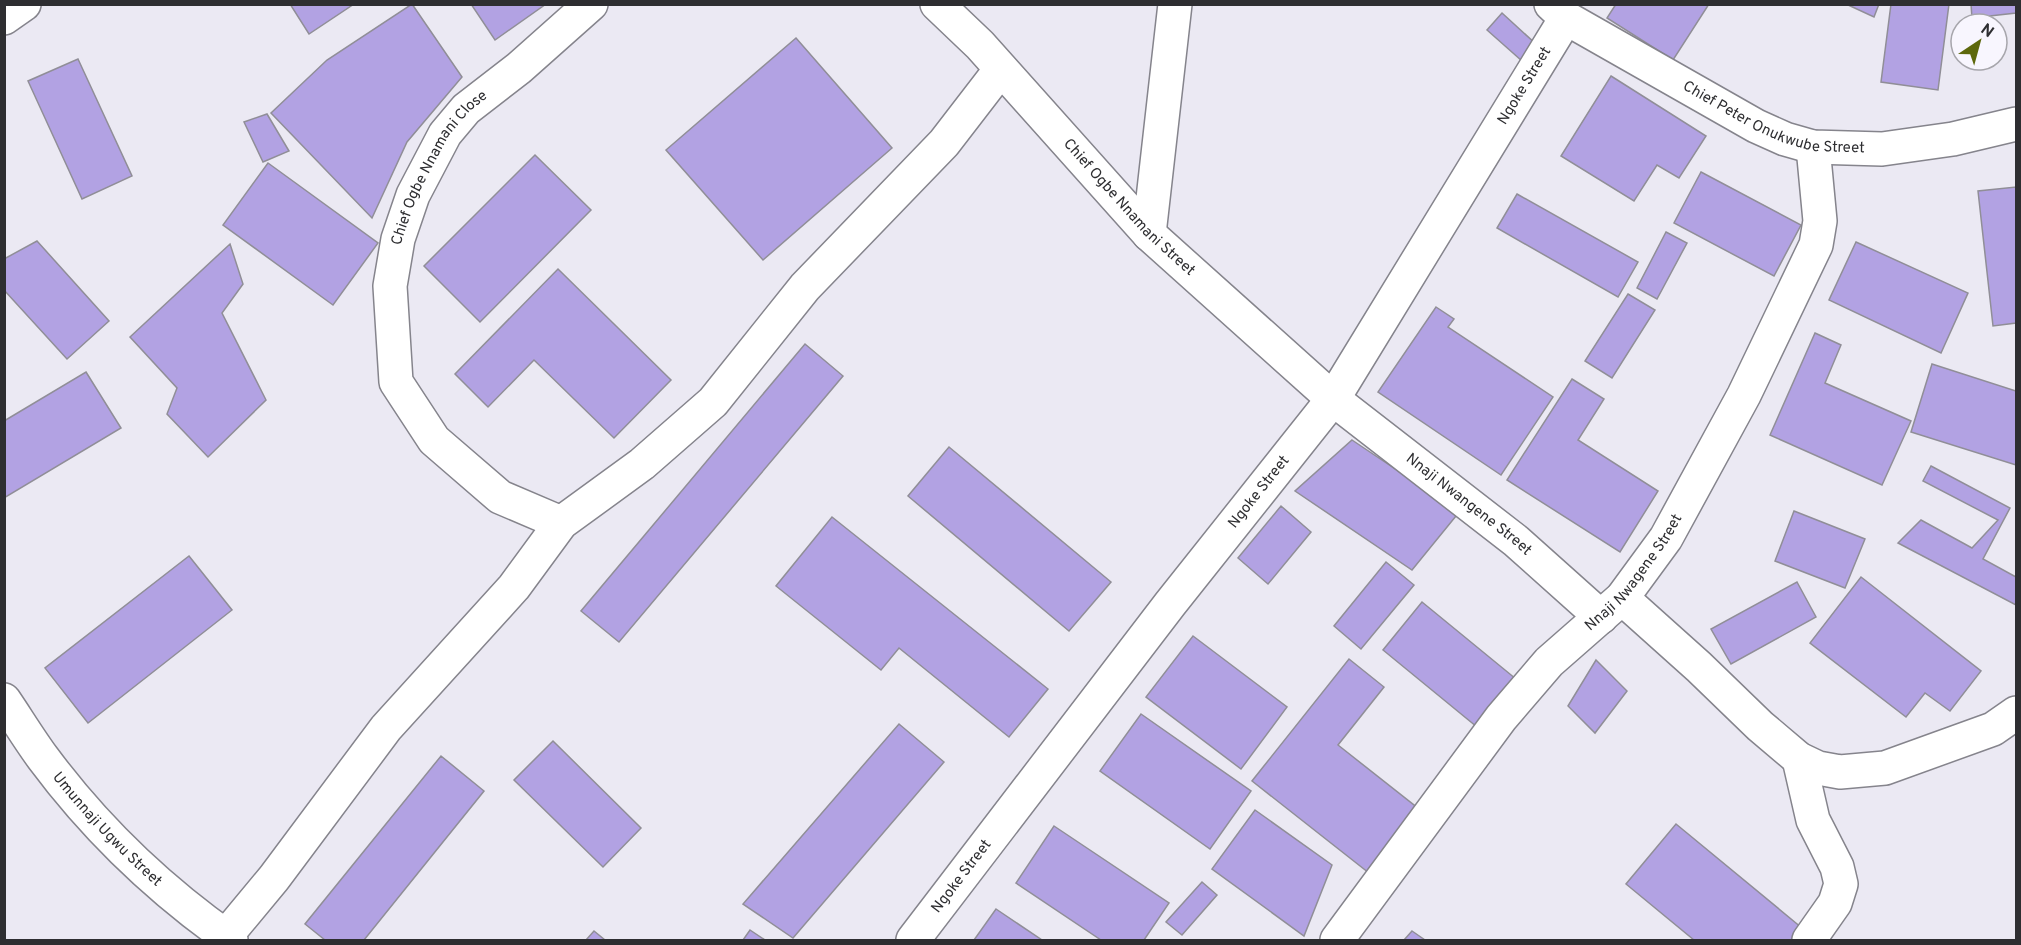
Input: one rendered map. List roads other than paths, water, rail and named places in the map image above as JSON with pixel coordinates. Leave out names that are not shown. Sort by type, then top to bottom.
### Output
[{"type":"street","points":[[4,18],[24,4]]},
{"type":"street","name":"Chief Ogbe Nnamani Close","points":[[561,523],[500,497],[434,440],[396,382],[390,286],[398,239],[413,195],[445,134],[466,109],[519,68],[591,4]]},
{"type":"street","name":"Chief Ogbe Nnamani Street","points":[[937,4],[980,45],[1149,234],[1333,399]]},
{"type":"street","points":[[1149,234],[1175,4]]},
{"type":"street","name":"Chief Peter Onukwube Street","points":[[1558,11],[1756,126],[1785,139],[1813,147],[1882,149],[1953,139],[2016,124]]},
{"type":"street","name":"Ngoke Street","points":[[913,940],[1170,604],[1333,399],[1558,11]]},
{"type":"street","points":[[228,939],[386,728],[514,587],[561,523],[642,464],[713,402],[805,287],[944,143],[1001,69]]},
{"type":"street","name":"Nnaji Nwagene Street","points":[[1337,940],[1501,718],[1549,662],[1611,608],[1666,538],[1744,395],[1816,245],[1820,221],[1813,147]]},
{"type":"street","name":"Nnaji Nwangene Street","points":[[1333,399],[1516,541],[1699,667],[1798,759]]},
{"type":"street","name":"Umunnaji Ugwu Street","points":[[4,700],[43,758],[89,812],[148,875],[188,910],[228,939]]},
{"type":"street","points":[[1798,759],[1818,768],[1839,772],[1885,768],[1993,729],[2016,713]]},
{"type":"street","points":[[1798,759],[1813,820],[1837,867],[1841,884],[1835,903],[1809,940]]}]
